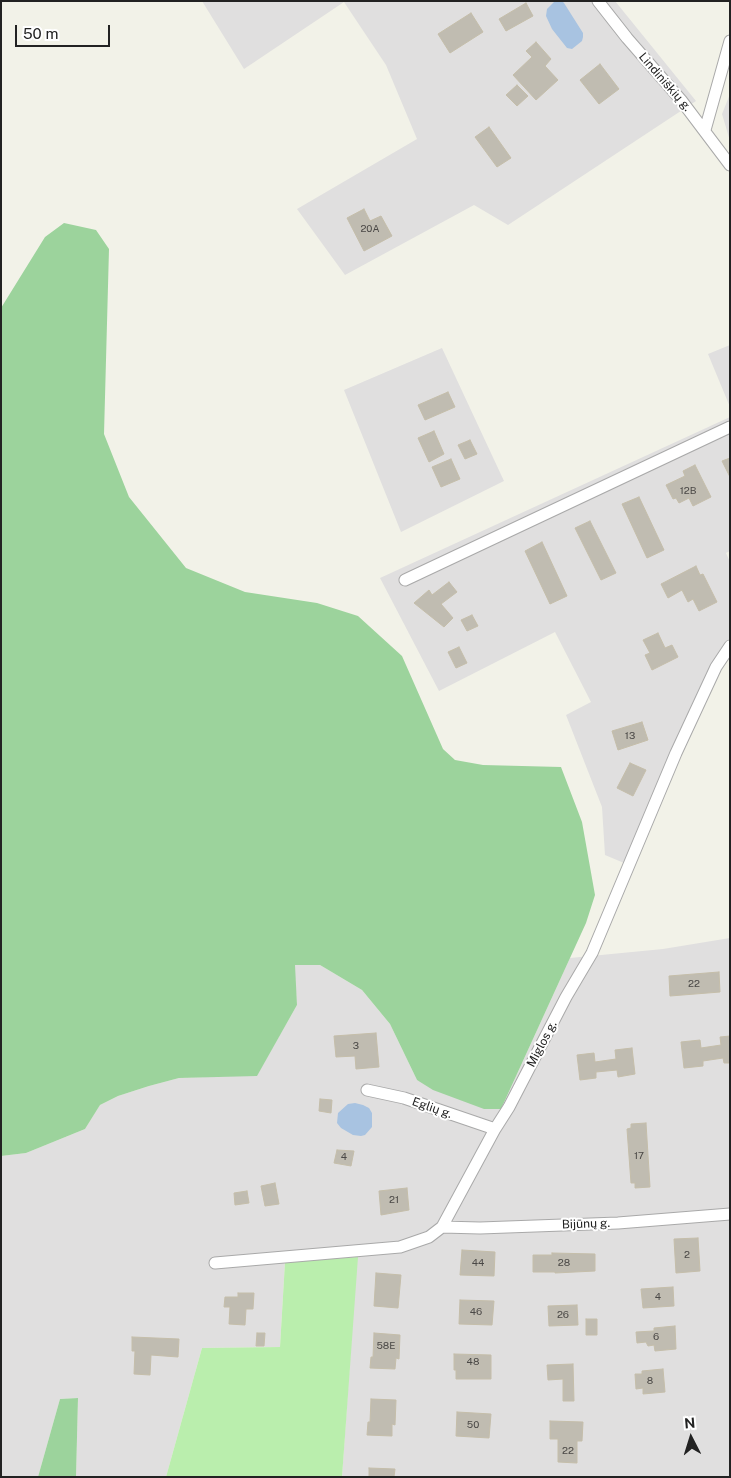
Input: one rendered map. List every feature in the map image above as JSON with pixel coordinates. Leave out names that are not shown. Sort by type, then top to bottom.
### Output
[{"type":"street","name":"Lindiniškių g.","points":[[598,1],[627,38],[681,100],[730,165]]},
{"type":"street","points":[[704,130],[730,41]]},
{"type":"street","points":[[405,580],[730,427]]},
{"type":"street","name":"Miglos g.","points":[[215,1263],[400,1247],[429,1236],[442,1227],[509,1106],[566,996],[592,953],[676,753],[716,667],[730,646]]},
{"type":"street","name":"Eglių g.","points":[[367,1090],[404,1098],[495,1129]]},
{"type":"street","name":"Bijūnų g.","points":[[442,1227],[480,1228],[618,1223],[730,1214]]},
{"type":"shaded area","points":[[202,1],[615,1],[696,101],[508,225],[474,205],[345,275],[297,209],[417,139],[386,65],[344,2],[244,69]]},
{"type":"shaded area","points":[[730,94],[730,141],[722,114]]},
{"type":"shaded area","points":[[730,345],[730,407],[708,354]]},
{"type":"shaded area","points":[[442,348],[504,481],[401,532],[344,390]]},
{"type":"shaded area","points":[[730,417],[730,551],[726,553],[730,562],[730,641],[624,863],[605,855],[602,807],[566,715],[591,702],[555,632],[439,691],[380,578]]},
{"type":"shaded area","points":[[730,938],[730,1477],[342,1477],[357,1257],[285,1262],[280,1347],[202,1348],[166,1477],[76,1477],[78,1398],[60,1399],[38,1477],[1,1477],[1,1156],[26,1153],[85,1129],[100,1105],[118,1096],[149,1086],[179,1078],[257,1075],[297,1005],[294,965],[320,965],[362,990],[390,1024],[417,1080],[501,1109],[570,958],[663,949]]},
{"type":"green space","points":[[64,223],[96,230],[109,249],[104,434],[129,497],[186,568],[245,592],[317,603],[358,616],[402,656],[443,749],[455,760],[483,765],[561,767],[582,822],[595,895],[586,923],[501,1109],[484,1109],[433,1090],[417,1080],[390,1024],[362,990],[320,965],[295,965],[297,1005],[257,1076],[179,1078],[149,1086],[118,1096],[100,1105],[85,1129],[26,1153],[1,1156],[1,308],[45,237]]},
{"type":"green space","points":[[358,1257],[342,1477],[166,1477],[202,1348],[280,1347],[285,1262]]},
{"type":"green space","points":[[78,1398],[76,1477],[38,1477],[60,1399]]},
{"type":"water","points":[[555,1],[562,1],[564,3],[583,33],[582,41],[572,49],[567,48],[552,29],[546,16],[547,9]]},
{"type":"water","points":[[355,1103],[369,1108],[372,1113],[372,1127],[365,1135],[361,1136],[353,1135],[341,1128],[337,1123],[338,1113],[348,1104]]},
{"type":"building","points":[[526,3],[533,16],[506,31],[499,19]]},
{"type":"building","points":[[471,13],[483,32],[450,53],[438,34]]},
{"type":"building","points":[[536,42],[551,59],[545,66],[558,80],[536,100],[513,75],[532,57],[526,51]]},
{"type":"building","points":[[600,64],[619,89],[599,104],[580,80]]},
{"type":"building","points":[[517,85],[528,96],[517,106],[506,95]]},
{"type":"building","points":[[489,127],[511,158],[497,167],[475,137]]},
{"type":"building","points":[[364,209],[370,221],[381,216],[392,236],[364,251],[347,218]]},
{"type":"building","points":[[448,392],[455,407],[425,420],[418,405]]},
{"type":"building","points":[[434,431],[444,454],[429,462],[418,438]]},
{"type":"building","points":[[470,440],[477,454],[465,459],[458,445]]},
{"type":"building","points":[[730,458],[730,477],[722,461]]},
{"type":"building","points":[[451,459],[460,479],[441,487],[432,467]]},
{"type":"building","points":[[695,465],[711,497],[693,506],[689,498],[679,503],[676,498],[673,499],[666,485],[685,476],[683,471]]},
{"type":"building","points":[[639,497],[664,550],[647,558],[622,504]]},
{"type":"building","points":[[590,521],[616,573],[601,580],[575,528]]},
{"type":"building","points":[[542,542],[567,596],[550,604],[525,551]]},
{"type":"building","points":[[696,566],[700,575],[703,574],[717,602],[699,611],[693,599],[688,602],[682,590],[668,598],[661,584]]},
{"type":"building","points":[[449,582],[457,592],[441,604],[453,618],[444,627],[414,603],[429,590],[432,595]]},
{"type":"building","points":[[472,615],[478,626],[467,631],[461,620]]},
{"type":"building","points":[[658,633],[665,648],[672,645],[678,657],[652,670],[645,655],[650,653],[643,640]]},
{"type":"building","points":[[459,647],[467,663],[456,668],[448,652]]},
{"type":"building","points":[[642,722],[648,740],[618,750],[612,731]]},
{"type":"building","points":[[630,763],[646,770],[633,796],[617,788]]},
{"type":"building","points":[[719,972],[720,992],[670,996],[669,976]]},
{"type":"building","points":[[376,1033],[379,1067],[356,1069],[355,1056],[336,1057],[334,1036]]},
{"type":"building","points":[[730,1036],[730,1063],[724,1063],[723,1058],[703,1061],[703,1066],[684,1068],[681,1042],[700,1040],[701,1048],[721,1045],[720,1037]]},
{"type":"building","points":[[632,1048],[635,1074],[618,1077],[617,1070],[596,1072],[596,1078],[580,1080],[577,1055],[594,1053],[595,1062],[616,1059],[615,1050]]},
{"type":"building","points":[[320,1099],[332,1100],[331,1113],[319,1111]]},
{"type":"building","points":[[646,1123],[650,1187],[635,1188],[635,1183],[631,1183],[627,1129],[631,1128],[631,1124]]},
{"type":"building","points":[[337,1150],[354,1151],[351,1166],[334,1163]]},
{"type":"building","points":[[275,1183],[279,1204],[265,1206],[261,1186]]},
{"type":"building","points":[[407,1188],[409,1210],[381,1215],[379,1191]]},
{"type":"building","points":[[247,1191],[249,1203],[235,1205],[234,1193]]},
{"type":"building","points":[[698,1238],[700,1271],[676,1273],[674,1239]]},
{"type":"building","points":[[462,1250],[495,1252],[494,1276],[460,1275]]},
{"type":"building","points":[[552,1253],[595,1254],[595,1271],[533,1272],[533,1255],[552,1255]]},
{"type":"building","points":[[376,1273],[401,1275],[398,1308],[374,1306]]},
{"type":"building","points":[[673,1287],[674,1306],[643,1308],[641,1289]]},
{"type":"building","points":[[238,1293],[254,1293],[253,1309],[246,1309],[245,1325],[229,1324],[230,1307],[224,1307],[225,1297],[238,1297]]},
{"type":"building","points":[[460,1300],[494,1301],[492,1325],[459,1324]]},
{"type":"building","points":[[577,1305],[578,1325],[549,1326],[548,1306]]},
{"type":"building","points":[[586,1319],[597,1319],[597,1335],[586,1335]]},
{"type":"building","points":[[675,1326],[676,1349],[655,1351],[654,1345],[648,1346],[646,1342],[637,1343],[636,1332],[654,1331],[654,1328]]},
{"type":"building","points":[[257,1333],[265,1333],[264,1346],[256,1346]]},
{"type":"building","points":[[374,1333],[400,1335],[399,1359],[396,1358],[395,1369],[370,1368],[371,1357],[373,1357]]},
{"type":"building","points":[[132,1337],[179,1339],[178,1357],[151,1355],[150,1375],[134,1374],[135,1351],[132,1351]]},
{"type":"building","points":[[454,1354],[491,1355],[491,1379],[456,1379]]},
{"type":"building","points":[[573,1364],[574,1401],[563,1401],[563,1379],[548,1380],[547,1365]]},
{"type":"building","points":[[663,1369],[665,1392],[643,1394],[643,1388],[636,1389],[635,1374],[642,1374],[642,1371]]},
{"type":"building","points":[[371,1399],[396,1400],[395,1425],[392,1424],[392,1436],[367,1435],[368,1422],[370,1422]]},
{"type":"building","points":[[457,1412],[491,1414],[489,1438],[456,1436]]},
{"type":"building","points":[[550,1421],[583,1422],[582,1441],[577,1441],[577,1463],[558,1462],[558,1439],[550,1439]]},
{"type":"building","points":[[369,1468],[395,1469],[394,1477],[369,1477]]}]
